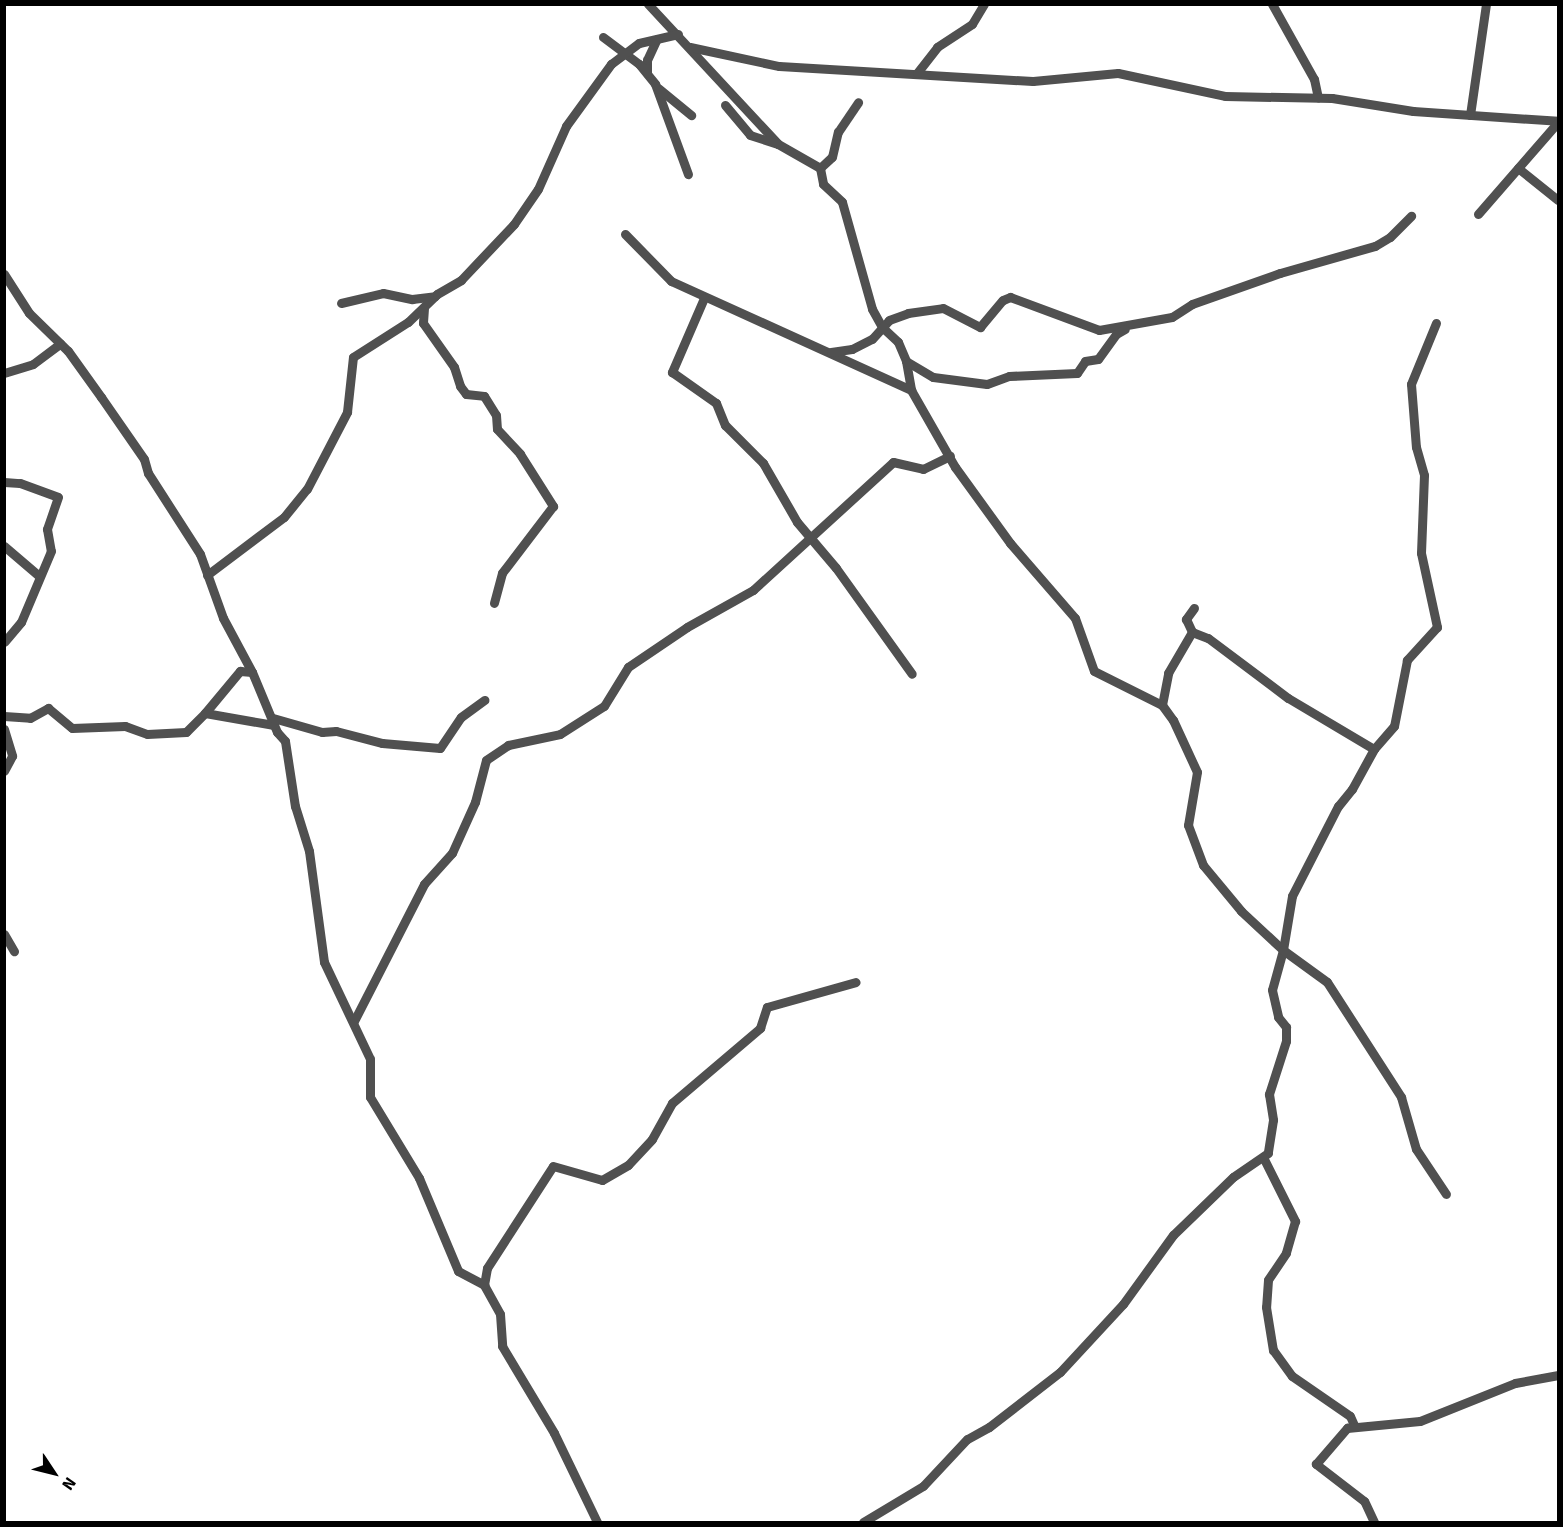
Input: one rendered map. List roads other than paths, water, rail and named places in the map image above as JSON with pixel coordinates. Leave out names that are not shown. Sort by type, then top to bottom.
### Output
[{"type":"street","points":[[648,4],[778,144]]},
{"type":"street","points":[[917,73],[937,48],[972,24],[984,4]]},
{"type":"street","points":[[1272,4],[1314,79],[1318,98]]},
{"type":"street","points":[[1470,115],[1486,4]]},
{"type":"street","points":[[207,575],[226,563],[297,504],[347,412],[353,357],[424,308],[435,296],[473,268],[530,204],[566,126],[623,52],[639,43],[678,34]]},
{"type":"street","points":[[603,37],[647,73],[655,84],[691,115]]},
{"type":"street","points":[[647,73],[647,60],[657,39]]},
{"type":"street","points":[[690,47],[779,66],[1034,81],[1118,73],[1156,79],[1200,93],[1318,98],[1470,115],[1558,121]]},
{"type":"street","points":[[655,84],[688,174]]},
{"type":"street","points":[[820,168],[832,157],[838,132],[858,102]]},
{"type":"street","points":[[725,105],[750,135],[778,144],[820,168],[823,184],[842,202],[866,293],[882,327],[898,342],[906,361],[911,390],[950,456],[1010,543],[1075,618],[1094,671],[1162,705],[1173,720],[1197,772],[1188,825],[1203,866],[1241,911],[1283,950],[1327,982],[1401,1097],[1416,1149],[1446,1194]]},
{"type":"street","points":[[1478,214],[1558,121]]},
{"type":"street","points":[[1518,168],[1558,201]]},
{"type":"street","points":[[831,352],[852,349],[872,339],[882,327],[901,315],[943,308],[980,327],[1003,300],[1010,297],[1099,330],[1140,320],[1172,316],[1192,304],[1269,277],[1374,246],[1390,237],[1411,216]]},
{"type":"street","points":[[625,234],[671,281],[704,298],[831,352],[911,390]]},
{"type":"street","points":[[4,274],[29,313],[60,344],[144,459],[147,473],[200,554],[223,618],[285,741],[295,806],[309,851],[324,962],[354,1021],[370,1059],[370,1097],[419,1178],[458,1271],[484,1285],[500,1314],[502,1346],[554,1433],[597,1522]]},
{"type":"street","points":[[341,303],[383,293],[411,299],[435,296]]},
{"type":"street","points":[[704,298],[672,372],[716,403],[726,425],[763,463],[808,538],[836,568],[912,674]]},
{"type":"street","points":[[424,308],[423,323],[454,367],[460,386],[466,394],[484,396],[496,415],[497,429],[520,454],[553,506],[502,573],[494,603]]},
{"type":"street","points":[[906,361],[933,376],[987,384],[1009,376],[1077,374],[1084,362],[1098,359],[1116,334],[1140,320]]},
{"type":"street","points":[[863,1522],[923,1486],[967,1439],[989,1427],[1060,1372],[1123,1304],[1173,1235],[1233,1177],[1268,1153],[1272,1137],[1269,1094],[1286,1041],[1286,1027],[1278,1017],[1272,990],[1283,950],[1292,896],[1338,806],[1352,789],[1374,749],[1394,726],[1407,660],[1437,627],[1421,553],[1424,475],[1416,447],[1411,384],[1436,323]]},
{"type":"street","points":[[4,373],[33,364],[60,344]]},
{"type":"street","points":[[354,1021],[424,884],[452,853],[475,802],[486,760],[508,745],[560,734],[604,706],[628,668],[687,627],[753,590],[893,462],[923,468],[950,456]]},
{"type":"street","points":[[4,482],[20,483],[58,497],[47,529],[51,551],[38,575],[21,622],[4,642]]},
{"type":"street","points":[[4,546],[38,575]]},
{"type":"street","points":[[1194,608],[1186,619],[1192,632],[1208,638],[1287,698],[1374,749]]},
{"type":"street","points":[[1162,705],[1168,673],[1192,632]]},
{"type":"street","points":[[4,716],[30,718],[48,708],[72,728],[125,726],[147,734],[186,732],[240,671],[252,672]]},
{"type":"street","points":[[205,713],[273,721],[322,732],[336,731],[382,743],[440,748],[461,717],[484,700]]},
{"type":"street","points":[[4,729],[12,756],[4,771]]},
{"type":"street","points":[[4,934],[14,951]]},
{"type":"street","points":[[484,1285],[487,1268],[553,1167],[602,1180],[628,1165],[652,1139],[672,1103],[760,1028],[767,1007],[856,982]]},
{"type":"street","points":[[1263,1157],[1295,1221],[1286,1253],[1268,1280],[1266,1307],[1273,1350],[1292,1376],[1350,1416],[1355,1427]]},
{"type":"street","points":[[1374,1522],[1364,1501],[1316,1464],[1333,1441],[1347,1428],[1420,1421],[1515,1383],[1558,1375]]}]
